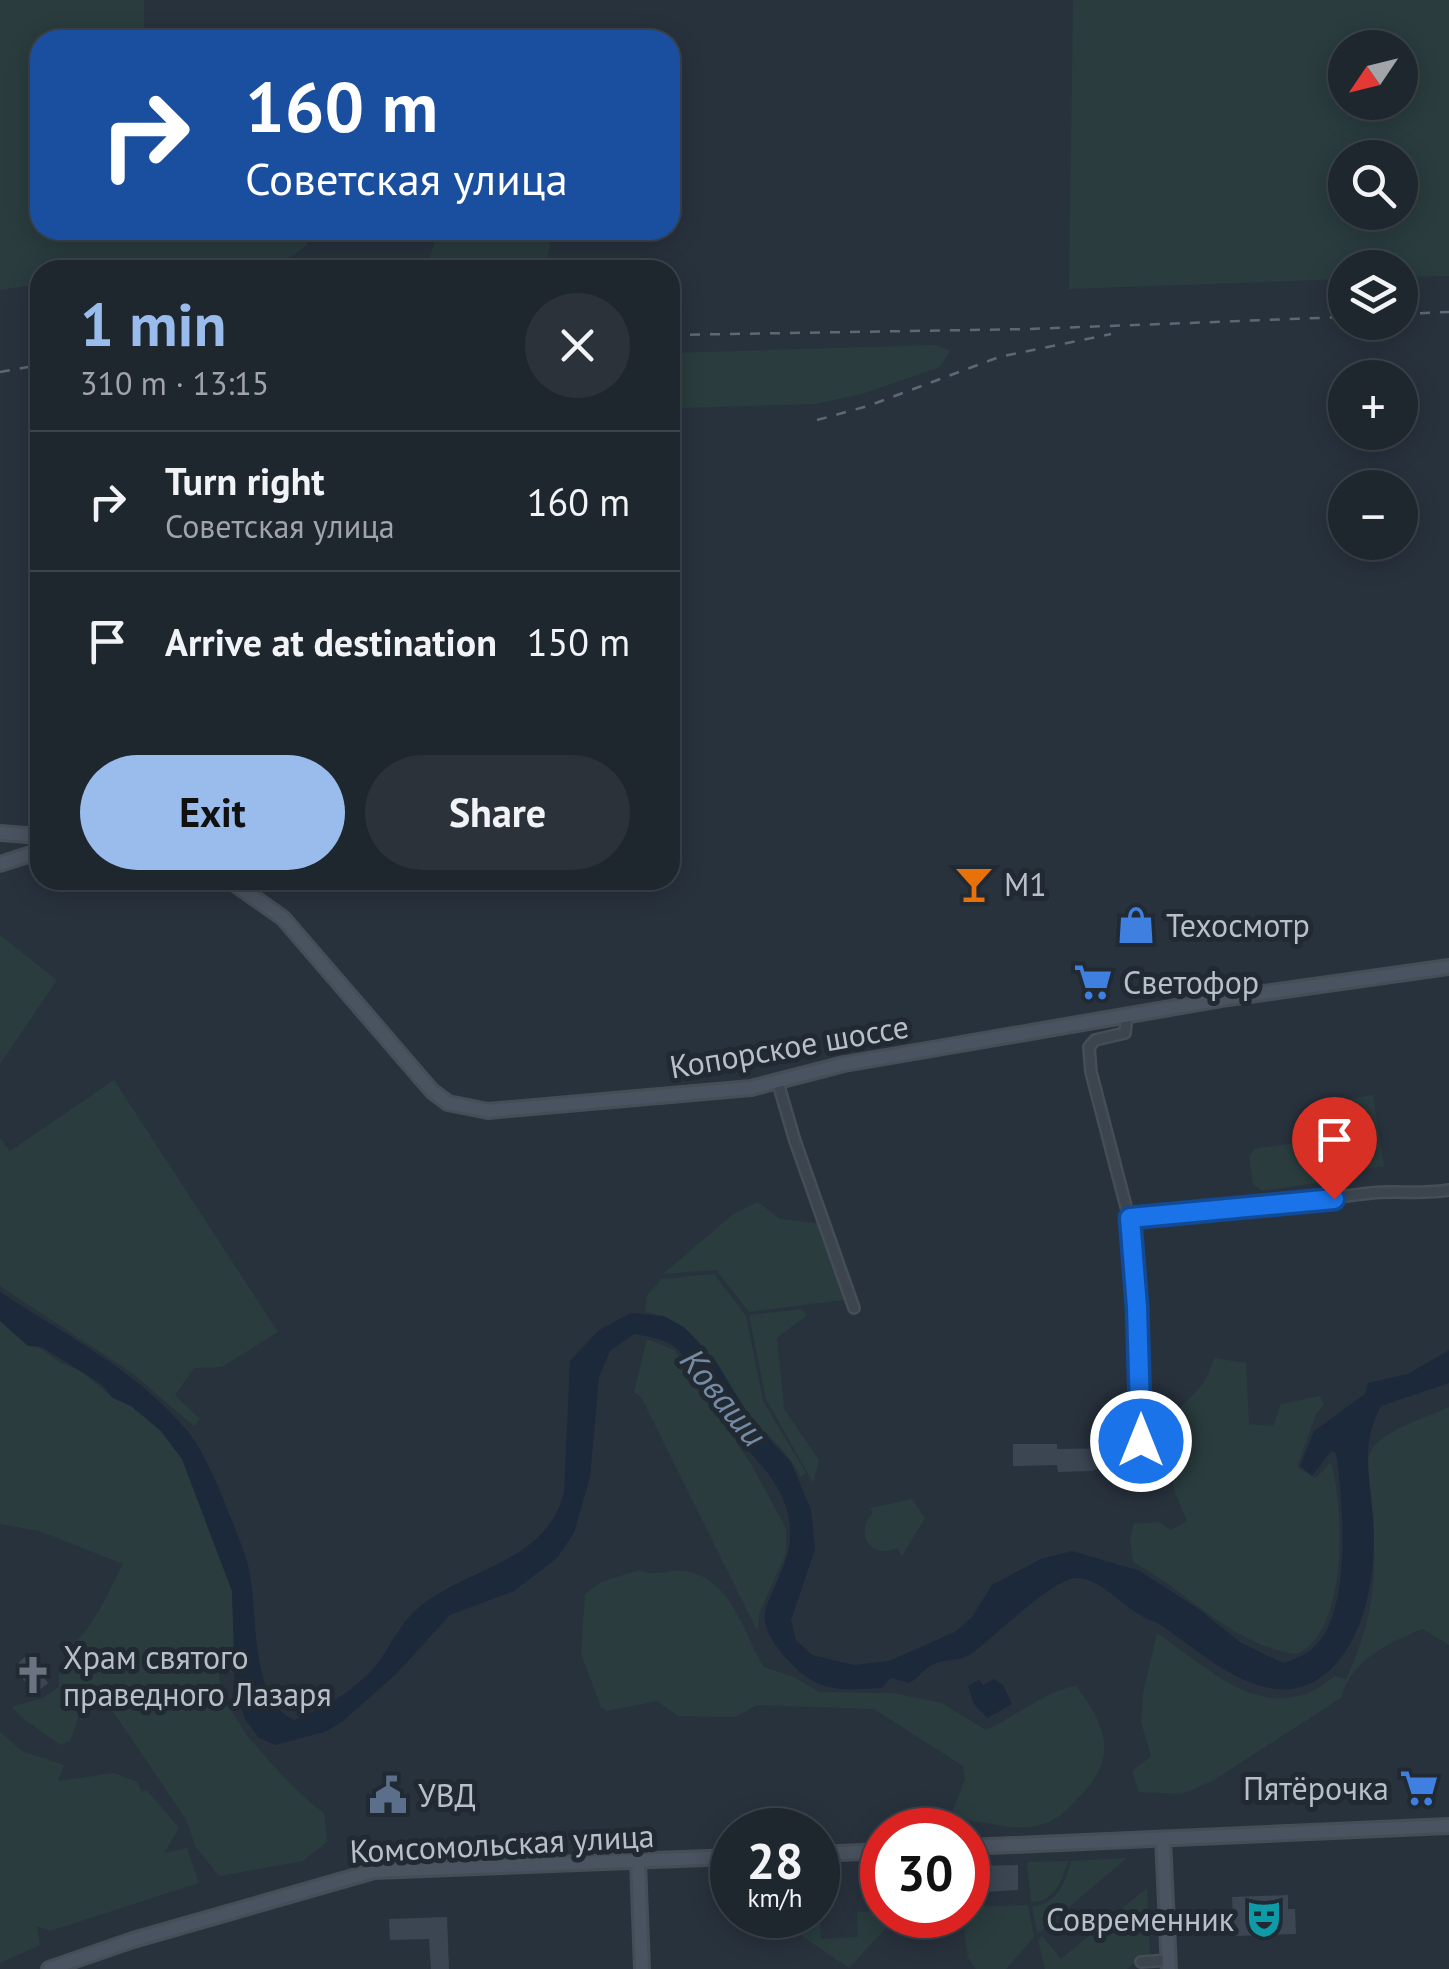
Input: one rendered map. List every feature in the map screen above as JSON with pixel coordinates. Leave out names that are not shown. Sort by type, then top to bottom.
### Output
[{"type":"street","points":[[0,833],[30,835]]},
{"type":"street","points":[[0,864],[30,854]]},
{"type":"street","name":"Копорское шоссе","points":[[243,890],[284,918],[432,1091],[458,1106],[505,1110],[682,1096],[778,1082],[844,1064],[1449,967]]},
{"type":"street","points":[[1128,1016],[1125,1034],[1095,1040],[1088,1048],[1130,1218],[1137,1307],[1140,1463]]},
{"type":"street","points":[[778,1082],[794,1141],[854,1308]]},
{"type":"street","points":[[1130,1218],[1264,1208],[1376,1192],[1420,1195],[1449,1190]]},
{"type":"street","points":[[990,1846],[1449,1826]]},
{"type":"street","points":[[1141,1962],[1168,1964],[1163,1838]]},
{"type":"street","name":"Комсомольская улица","points":[[49,1969],[133,1940],[374,1871],[710,1858]]},
{"type":"street","points":[[638,1861],[642,1969]]},
{"type":"shaded area","points":[[0,0],[144,0],[144,30],[30,30],[30,240],[309,240],[306,246],[285,260],[30,260],[30,286],[0,290]]},
{"type":"shaded area","points":[[1073,0],[1449,0],[1449,276],[1418,277],[1418,250],[1328,250],[1328,280],[1069,289]]},
{"type":"shaded area","points":[[436,240],[550,240],[547,260],[429,260]]},
{"type":"shaded area","points":[[936,345],[950,351],[940,367],[865,393],[816,404],[683,408],[680,353]]},
{"type":"shaded area","points":[[0,935],[57,980],[0,1064]]},
{"type":"shaded area","points":[[114,1080],[278,1332],[222,1367],[194,1368],[175,1395],[200,1419],[194,1426],[132,1373],[0,1286],[0,1138],[10,1151]]},
{"type":"shaded area","points":[[1373,1095],[1384,1166],[1339,1173],[1328,1102]]},
{"type":"shaded area","points":[[1322,1139],[1333,1146],[1336,1171],[1330,1181],[1262,1191],[1253,1184],[1249,1157],[1254,1149]]},
{"type":"shaded area","points":[[758,1202],[780,1219],[822,1224],[850,1299],[749,1312],[716,1270],[663,1274],[732,1215]]},
{"type":"shaded area","points":[[714,1274],[746,1316],[763,1401],[806,1473],[801,1477],[751,1417],[696,1339],[666,1318],[645,1312],[647,1295],[662,1279]]},
{"type":"shaded area","points":[[802,1309],[807,1315],[777,1338],[784,1409],[819,1460],[813,1483],[766,1399],[749,1315]]},
{"type":"shaded area","points":[[0,1321],[61,1363],[81,1371],[113,1398],[131,1406],[161,1431],[182,1459],[232,1591],[236,1674],[218,1668],[222,1701],[276,1768],[324,1813],[327,1842],[303,1861],[219,1876],[196,1847],[185,1818],[104,1698],[79,1716],[70,1741],[60,1745],[12,1707],[42,1698],[59,1687],[64,1658],[97,1613],[123,1564],[39,1531],[0,1524]]},
{"type":"shaded area","points":[[647,1339],[674,1350],[751,1464],[786,1528],[786,1553],[759,1614],[758,1632],[641,1397],[634,1392]]},
{"type":"shaded area","points":[[1215,1358],[1246,1363],[1249,1424],[1273,1426],[1281,1404],[1320,1396],[1324,1405],[1317,1412],[1297,1467],[1316,1478],[1331,1462],[1340,1537],[1338,1567],[1326,1620],[1314,1641],[1297,1654],[1274,1649],[1231,1629],[1133,1562],[1130,1538],[1134,1524],[1159,1522],[1171,1530],[1187,1521],[1175,1493],[1165,1438],[1174,1414],[1203,1384]]},
{"type":"shaded area","points":[[1449,1407],[1449,1645],[1423,1629],[1397,1640],[1362,1663],[1341,1698],[1214,1780],[1182,1794],[1139,1792],[1132,1771],[1151,1756],[1141,1722],[1143,1693],[1157,1633],[1221,1678],[1265,1697],[1287,1698],[1311,1692],[1335,1676],[1346,1679],[1364,1633],[1373,1585],[1369,1454],[1390,1433]]},
{"type":"shaded area","points":[[912,1499],[925,1518],[902,1556],[897,1548],[888,1551],[873,1547],[865,1536],[867,1521],[873,1513],[870,1508]]},
{"type":"shaded area","points":[[639,1570],[686,1571],[702,1576],[726,1596],[764,1667],[794,1677],[819,1692],[892,1693],[942,1703],[986,1730],[1042,1698],[1076,1686],[1100,1727],[1104,1740],[1101,1766],[1094,1780],[1059,1816],[1032,1827],[1009,1827],[990,1824],[990,1808],[953,1808],[965,1780],[963,1766],[874,1709],[757,1705],[735,1717],[678,1716],[657,1701],[607,1711],[601,1707],[581,1654],[585,1594],[601,1582]]},
{"type":"shaded area","points":[[0,1732],[22,1751],[64,1765],[58,1781],[114,1773],[137,1782],[142,1793],[146,1789],[179,1828],[164,1853],[187,1848],[199,1883],[50,1931],[37,1926],[40,1945],[0,1963]]},
{"type":"shaded area","points":[[1127,1858],[1037,1934],[1032,1906],[1054,1897],[1071,1861]]},
{"type":"shaded area","points":[[1068,1861],[1052,1894],[1031,1902],[1027,1862]]},
{"type":"shaded area","points":[[1147,1888],[1150,1959],[1139,1959],[1127,1969],[1045,1969],[1038,1940],[1042,1936],[1061,1959]]},
{"type":"shaded area","points":[[1028,1905],[1034,1937],[1006,1969],[976,1969],[968,1958],[965,1938],[990,1938],[990,1906]]},
{"type":"shaded area","points":[[857,1912],[860,1938],[877,1938],[849,1968],[805,1938],[858,1937]]},
{"type":"water","name":"Коваши","points":[[0,1292],[124,1372],[169,1411],[197,1444],[246,1558],[257,1648],[268,1692],[278,1709],[294,1720],[328,1704],[360,1682],[418,1608],[541,1535],[555,1516],[564,1492],[570,1361],[599,1330],[631,1313],[664,1316],[685,1328],[717,1363],[752,1421],[791,1462],[811,1510],[815,1549],[791,1620],[796,1640],[812,1655],[854,1665],[889,1661],[955,1632],[972,1617],[992,1585],[1041,1559],[1072,1551],[1140,1571],[1200,1610],[1241,1643],[1283,1663],[1297,1658],[1317,1644],[1328,1627],[1340,1580],[1342,1525],[1336,1453],[1331,1451],[1312,1476],[1300,1466],[1314,1431],[1365,1394],[1368,1383],[1408,1374],[1449,1350],[1449,1383],[1381,1406],[1368,1447],[1374,1536],[1368,1597],[1344,1653],[1332,1668],[1310,1683],[1288,1689],[1242,1679],[1098,1584],[1078,1578],[1054,1587],[967,1656],[934,1664],[909,1683],[891,1678],[882,1688],[848,1689],[822,1685],[807,1677],[789,1662],[768,1631],[765,1612],[786,1560],[790,1538],[781,1494],[732,1431],[683,1355],[662,1340],[634,1334],[610,1351],[599,1377],[590,1477],[574,1533],[557,1558],[514,1591],[450,1615],[396,1674],[343,1721],[327,1731],[276,1745],[259,1738],[245,1719],[235,1691],[232,1591],[182,1459],[161,1431],[131,1406],[113,1398],[101,1384],[42,1347],[28,1346],[0,1321]]},
{"type":"water","points":[[994,1679],[1003,1685],[1012,1704],[987,1718],[974,1704],[968,1686]]},
{"type":"building","points":[[1013,1444],[1057,1444],[1057,1449],[1121,1448],[1122,1472],[1109,1471],[1106,1465],[1092,1471],[1058,1472],[1057,1465],[1013,1466]]},
{"type":"building","name":"Храм святого праведного Лазаря","points":[[25,1657],[37,1659],[48,1677],[48,1683],[37,1692],[17,1674],[19,1662]]},
{"type":"building","points":[[1018,1865],[1018,1890],[990,1892],[990,1866]]},
{"type":"building","name":"Современник","points":[[1288,1895],[1288,1909],[1295,1909],[1296,1934],[1234,1936],[1232,1897]]},
{"type":"building","points":[[447,1917],[449,1969],[431,1969],[429,1939],[390,1940],[389,1919]]},
{"type":"railway","points":[[1418,313],[1449,312]]},
{"type":"railway","points":[[680,335],[1029,329],[1328,318]]},
{"type":"railway","points":[[817,420],[868,406],[999,357],[1111,334]]},
{"type":"railway","points":[[0,372],[30,367]]},
{"type":"place","name":"М1","points":[[974,884]]},
{"type":"place","name":"Техосмотр","points":[[1136,925]]},
{"type":"place","name":"Светофор","points":[[1093,982]]},
{"type":"place","name":"Храм святого праведного Лазаря","points":[[33,1675]]},
{"type":"place","name":"Пятёрочка","points":[[1419,1788]]},
{"type":"place","name":"УВД","points":[[388,1795]]},
{"type":"place","name":"Современник","points":[[1264,1919]]},
{"type":"route","points":[[1141,1441],[1130,1218],[1334,1199]]}]
